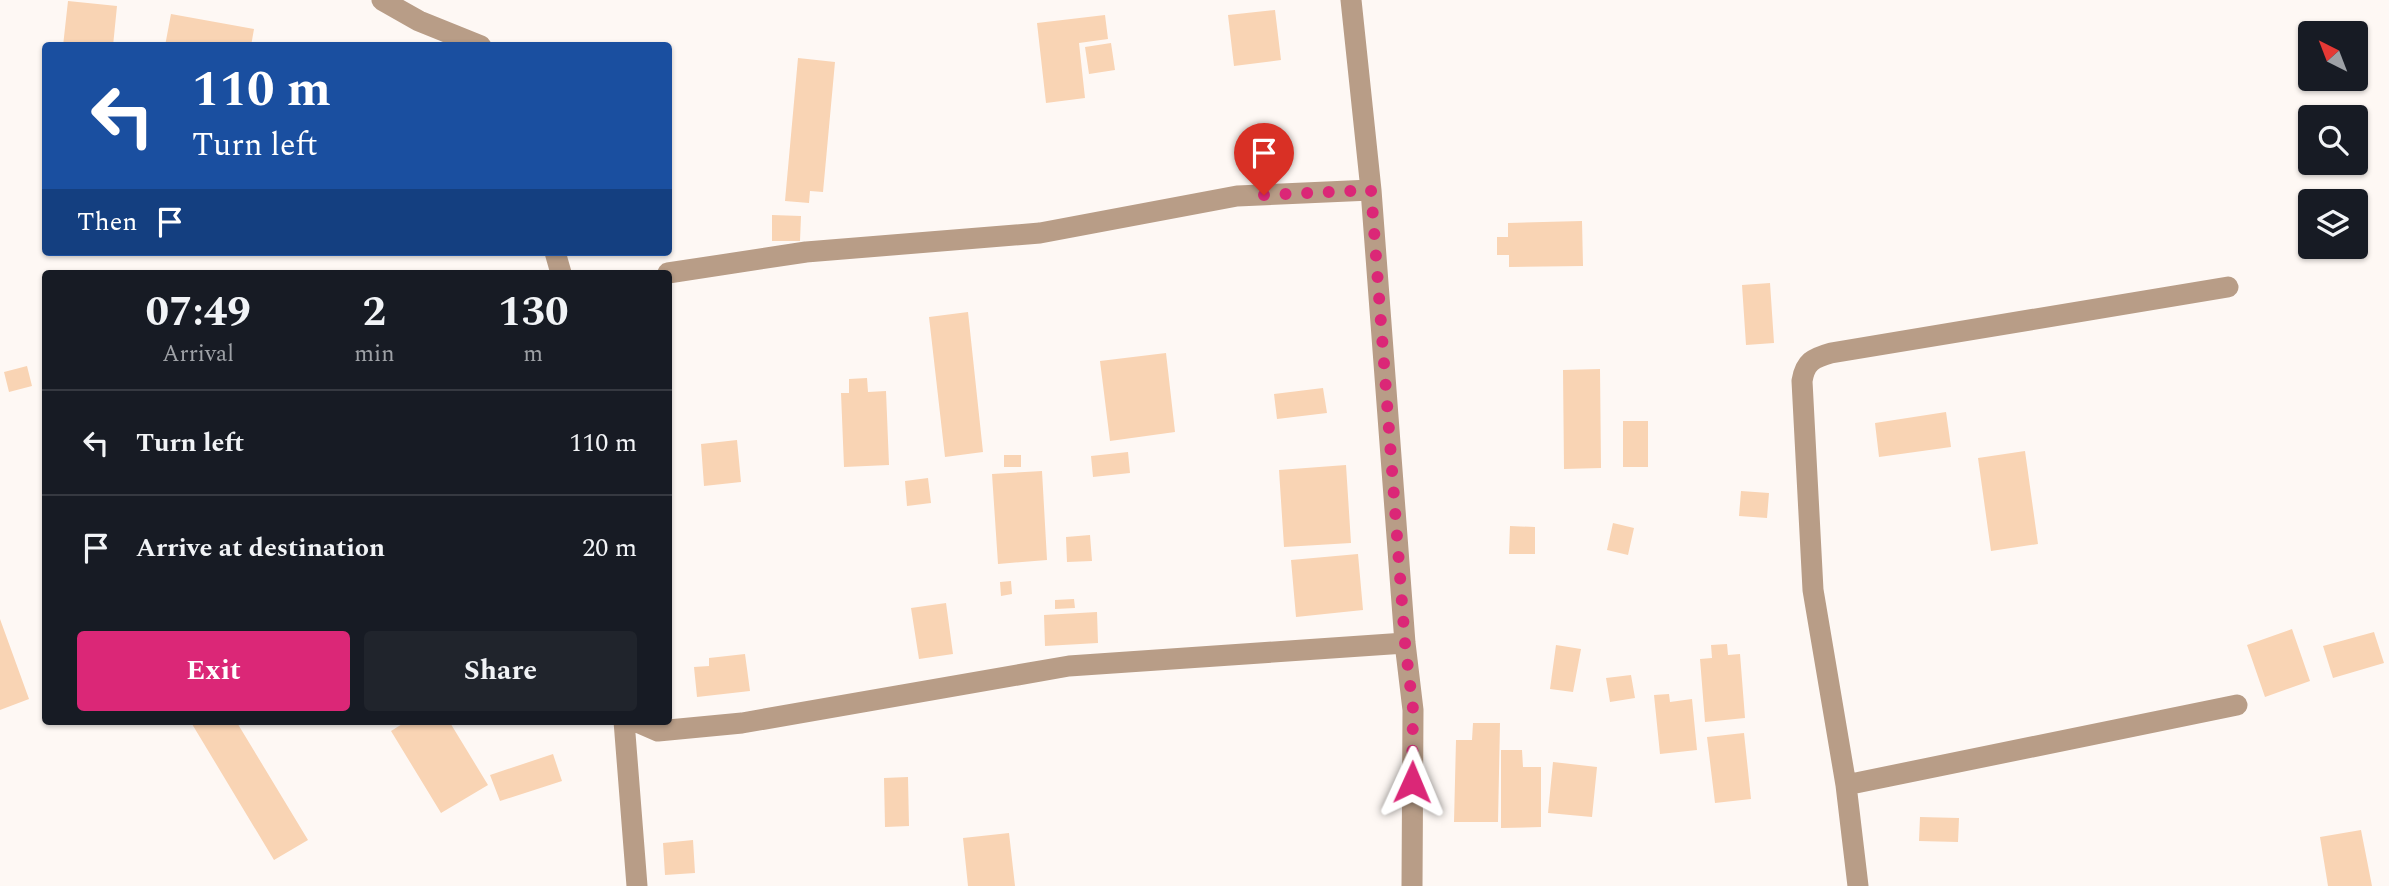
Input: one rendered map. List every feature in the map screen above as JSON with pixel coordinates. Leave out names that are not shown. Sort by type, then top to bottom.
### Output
[{"type":"street","points":[[382,0],[419,21],[471,42]]},
{"type":"street","points":[[1351,0],[1371,190],[1405,643],[1413,709],[1412,886]]},
{"type":"street","points":[[672,272],[806,252],[1040,233],[1237,196],[1371,190]]},
{"type":"street","points":[[1858,886],[1846,785],[1813,590],[1802,381],[1805,367],[1815,357],[1831,353],[2228,287]]},
{"type":"street","points":[[644,725],[658,731],[742,723],[1069,666],[1405,643]]},
{"type":"street","points":[[1846,785],[2237,705]]},
{"type":"street","points":[[624,725],[637,886]]},
{"type":"building","points":[[68,1],[117,6],[113,42],[63,42]]},
{"type":"building","points":[[1275,10],[1281,60],[1234,66],[1228,15]]},
{"type":"building","points":[[171,14],[254,29],[252,42],[166,42]]},
{"type":"building","points":[[1105,15],[1108,39],[1079,43],[1085,98],[1046,103],[1037,23]]},
{"type":"building","points":[[1111,43],[1115,70],[1089,74],[1085,47]]},
{"type":"building","points":[[798,58],[835,62],[823,192],[810,191],[809,203],[785,201]]},
{"type":"building","points":[[772,215],[801,216],[800,241],[772,241]]},
{"type":"building","points":[[1582,221],[1583,266],[1509,267],[1509,255],[1497,255],[1497,237],[1508,237],[1508,223]]},
{"type":"building","points":[[1770,283],[1774,343],[1746,345],[1742,285]]},
{"type":"building","points":[[968,312],[983,452],[945,457],[929,317]]},
{"type":"building","points":[[1166,353],[1175,432],[1110,441],[1100,361]]},
{"type":"building","points":[[27,366],[32,386],[9,392],[4,372]]},
{"type":"building","points":[[1600,369],[1601,468],[1564,469],[1563,370]]},
{"type":"building","points":[[867,378],[868,392],[886,391],[889,465],[844,467],[841,393],[849,393],[849,379]]},
{"type":"building","points":[[1323,388],[1327,413],[1277,419],[1274,394]]},
{"type":"building","points":[[1946,412],[1951,447],[1879,457],[1875,423]]},
{"type":"building","points":[[1623,421],[1648,421],[1648,467],[1623,467]]},
{"type":"building","points":[[737,440],[741,482],[704,486],[701,444]]},
{"type":"building","points":[[2025,451],[2038,544],[1991,551],[1978,458]]},
{"type":"building","points":[[1128,452],[1130,473],[1093,477],[1091,456]]},
{"type":"building","points":[[1004,455],[1021,455],[1021,467],[1004,467]]},
{"type":"building","points":[[1346,465],[1351,543],[1284,547],[1279,470]]},
{"type":"building","points":[[1042,471],[1047,560],[998,564],[992,474]]},
{"type":"building","points":[[928,478],[931,503],[907,506],[905,481]]},
{"type":"building","points":[[1741,491],[1769,493],[1767,518],[1739,516]]},
{"type":"building","points":[[1613,523],[1634,528],[1628,555],[1607,550]]},
{"type":"building","points":[[1510,526],[1535,527],[1535,554],[1509,554]]},
{"type":"building","points":[[1090,535],[1092,561],[1067,562],[1066,537]]},
{"type":"building","points":[[1358,554],[1363,610],[1296,617],[1291,560]]},
{"type":"building","points":[[1011,581],[1012,594],[1001,596],[1000,582]]},
{"type":"building","points":[[1074,599],[1075,608],[1055,609],[1055,600]]},
{"type":"building","points":[[946,603],[953,654],[919,659],[911,608]]},
{"type":"building","points":[[1097,612],[1098,643],[1045,646],[1044,615]]},
{"type":"building","points":[[0,619],[29,699],[0,710]]},
{"type":"building","points":[[2292,629],[2310,681],[2265,697],[2247,645]]},
{"type":"building","points":[[2374,632],[2384,663],[2333,678],[2323,646]]},
{"type":"building","points":[[1727,644],[1728,655],[1740,654],[1745,718],[1705,722],[1700,659],[1712,658],[1711,645]]},
{"type":"building","points":[[1556,645],[1581,649],[1573,692],[1550,689]]},
{"type":"building","points":[[745,654],[750,691],[697,697],[694,667],[709,666],[709,658]]},
{"type":"building","points":[[1631,675],[1635,698],[1610,702],[1606,678]]},
{"type":"building","points":[[1669,694],[1670,702],[1692,699],[1697,750],[1660,754],[1654,695]]},
{"type":"building","points":[[1473,723],[1500,723],[1498,822],[1454,822],[1456,740],[1472,740]]},
{"type":"building","points":[[193,725],[238,725],[308,840],[274,860]]},
{"type":"building","points":[[401,725],[451,725],[488,785],[441,813],[391,731]]},
{"type":"building","points":[[1744,733],[1751,799],[1715,803],[1707,737]]},
{"type":"building","points":[[1501,750],[1522,750],[1523,767],[1541,767],[1541,827],[1501,828]]},
{"type":"building","points":[[553,754],[562,781],[500,801],[490,775]]},
{"type":"building","points":[[1553,762],[1597,767],[1592,817],[1548,813]]},
{"type":"building","points":[[908,777],[909,826],[885,827],[884,778]]},
{"type":"building","points":[[1920,817],[1959,818],[1958,842],[1919,841]]},
{"type":"building","points":[[2361,830],[2372,886],[2328,886],[2320,837]]},
{"type":"building","points":[[1009,833],[1015,886],[968,886],[963,838]]},
{"type":"building","points":[[693,840],[695,873],[665,875],[663,843]]},
{"type":"route","points":[[1264,195],[1371,190],[1405,643],[1413,709],[1412,782]]}]
